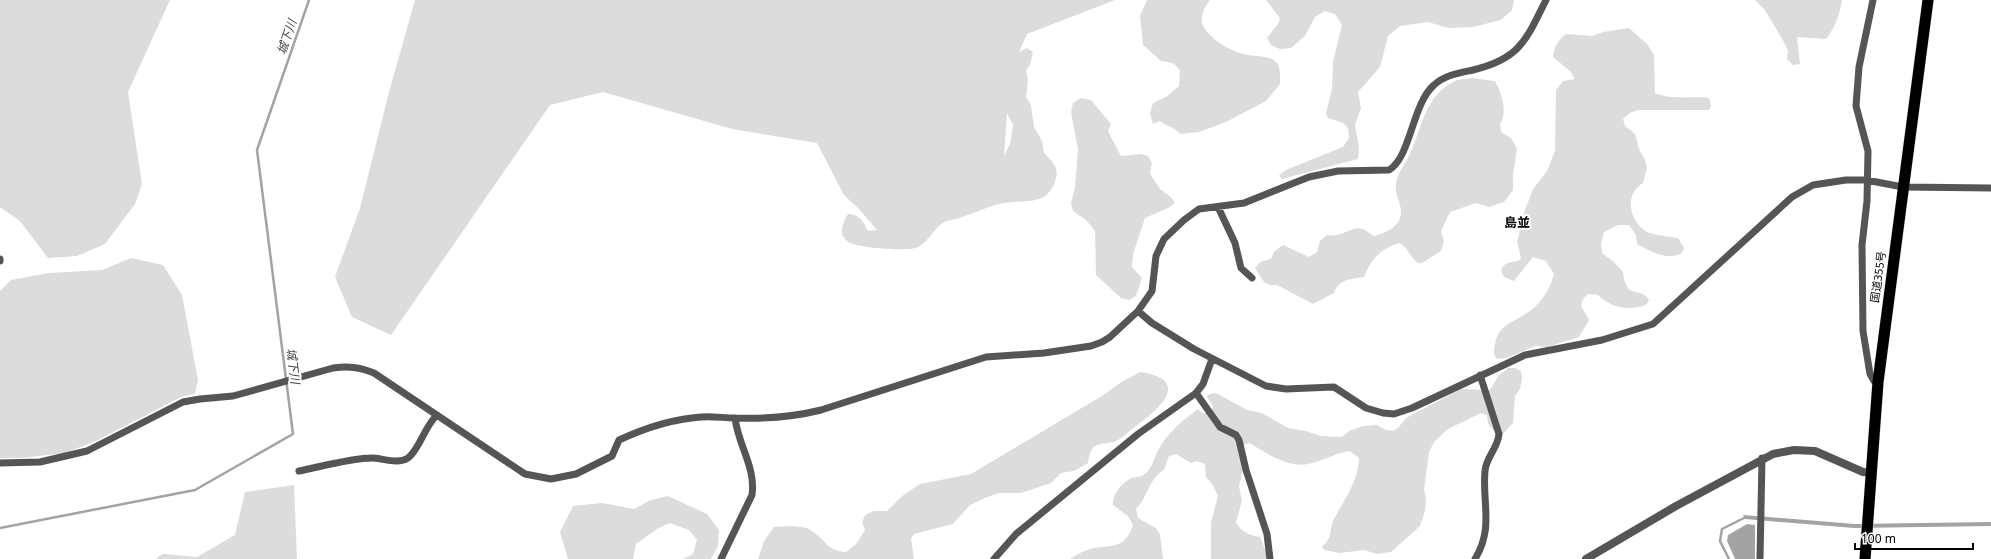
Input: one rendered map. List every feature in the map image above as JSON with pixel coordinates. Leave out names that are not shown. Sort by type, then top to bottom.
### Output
[{"type":"highway","name":"国道355号","points":[[1865,559],[1878,382],[1928,0]]},
{"type":"street","points":[[0,463],[40,462],[87,451],[183,402],[233,396],[333,368],[347,366],[363,368],[374,373],[525,474],[551,479],[576,474],[612,456],[619,440],[636,432],[665,422],[702,416],[735,418],[799,415],[986,357],[1044,353],[1091,346],[1110,337],[1138,311],[1152,291],[1156,256],[1164,239],[1184,220],[1199,209],[1244,203],[1309,177],[1338,171],[1384,171],[1393,168],[1398,161],[1424,98],[1434,85],[1448,76],[1497,63],[1514,53],[1528,36],[1546,0]]},
{"type":"street","points":[[1873,0],[1856,91],[1856,106],[1868,151],[1866,180],[1867,201],[1862,261],[1864,332],[1870,374],[1874,381],[1878,382]]},
{"type":"street","points":[[1138,311],[1152,323],[1212,359],[1258,383],[1275,388],[1334,387],[1366,408],[1383,413],[1394,414],[1407,410],[1525,355],[1602,340],[1653,324],[1792,197],[1805,189],[1820,184],[1846,180],[1866,180],[1903,187],[1991,188]]},
{"type":"street","points":[[1218,207],[1234,243],[1241,268],[1252,278]]},
{"type":"street","points":[[994,559],[1016,534],[1138,434],[1196,393],[1203,384],[1212,359]]},
{"type":"street","points":[[1475,559],[1486,528],[1485,471],[1489,455],[1498,442],[1499,434],[1480,375]]},
{"type":"street","points":[[1196,393],[1220,427],[1236,435],[1239,440],[1246,470],[1267,534],[1270,559]]},
{"type":"street","points":[[299,471],[371,458],[398,461],[407,459],[412,454],[429,423],[437,415]]},
{"type":"street","points":[[721,559],[752,495],[753,487],[752,472],[737,432],[735,418]]},
{"type":"street","points":[[1586,559],[1762,458],[1785,451],[1805,450],[1821,453],[1863,472],[1872,473]]},
{"type":"street","points":[[1760,559],[1762,458]]},
{"type":"shaded area","points":[[0,0],[170,0],[128,92],[142,184],[135,204],[105,244],[77,256],[48,258],[20,221],[0,207]]},
{"type":"shaded area","points":[[415,0],[1115,0],[1027,34],[1019,52],[1027,48],[1033,52],[1030,65],[1026,70],[1028,79],[1026,97],[1031,105],[1034,127],[1042,141],[1044,153],[1054,164],[1057,174],[1052,188],[1041,198],[999,204],[947,221],[939,226],[926,241],[918,247],[893,249],[860,246],[847,241],[844,238],[842,228],[848,214],[858,217],[865,224],[868,231],[877,230],[860,210],[844,195],[817,143],[732,129],[603,92],[550,105],[391,335],[352,317],[335,277],[360,208],[389,92]],"holes":[[[1007,113],[1013,125],[1010,144],[1004,156]]]},
{"type":"shaded area","points":[[1147,0],[1210,0],[1203,12],[1202,24],[1211,36],[1218,42],[1234,51],[1242,54],[1267,57],[1274,60],[1279,68],[1280,84],[1266,101],[1226,122],[1199,132],[1180,134],[1175,129],[1160,121],[1153,124],[1150,113],[1153,103],[1166,97],[1179,86],[1180,70],[1173,63],[1161,61],[1143,45],[1140,16]]},
{"type":"shaded area","points":[[1266,0],[1514,0],[1512,10],[1501,20],[1473,27],[1448,28],[1428,22],[1400,26],[1388,36],[1380,67],[1358,92],[1361,108],[1355,125],[1359,148],[1358,159],[1282,179],[1279,175],[1286,170],[1343,147],[1349,138],[1348,128],[1343,123],[1328,118],[1326,113],[1332,89],[1333,62],[1342,25],[1335,14],[1325,11],[1315,17],[1305,36],[1291,48],[1280,49],[1271,45],[1267,38],[1278,24],[1280,18]]},
{"type":"shaded area","points":[[1755,0],[1842,1],[1836,21],[1826,39],[1797,37],[1800,64],[1793,65],[1787,59],[1788,51],[1785,44],[1765,10]]},
{"type":"shaded area","points":[[1629,28],[1647,44],[1654,55],[1655,93],[1674,97],[1709,98],[1711,106],[1709,110],[1638,110],[1630,113],[1623,119],[1625,126],[1635,134],[1639,149],[1645,160],[1647,168],[1643,183],[1633,194],[1631,201],[1631,208],[1636,222],[1647,232],[1678,238],[1684,248],[1681,254],[1675,256],[1664,256],[1653,252],[1637,244],[1636,235],[1629,225],[1618,225],[1604,232],[1601,244],[1602,253],[1614,262],[1623,272],[1624,280],[1629,290],[1643,294],[1649,299],[1647,304],[1635,308],[1615,306],[1598,295],[1588,294],[1583,299],[1581,306],[1589,320],[1579,337],[1547,347],[1535,346],[1507,358],[1497,359],[1494,355],[1495,345],[1500,331],[1509,323],[1523,316],[1539,303],[1548,289],[1554,274],[1546,261],[1533,257],[1514,281],[1504,277],[1501,270],[1506,264],[1518,261],[1521,258],[1517,242],[1524,213],[1533,189],[1547,171],[1555,151],[1556,90],[1563,81],[1575,79],[1570,71],[1553,57],[1555,47],[1566,34],[1592,36],[1603,32]]},
{"type":"shaded area","points":[[1471,78],[1495,81],[1500,91],[1504,109],[1504,114],[1500,124],[1501,132],[1511,138],[1517,149],[1513,174],[1513,190],[1504,202],[1489,207],[1476,203],[1450,212],[1441,231],[1444,241],[1441,251],[1422,263],[1418,263],[1400,243],[1393,245],[1382,251],[1373,260],[1364,277],[1342,282],[1336,288],[1334,293],[1313,304],[1277,285],[1270,285],[1264,282],[1255,268],[1260,262],[1271,259],[1274,252],[1283,245],[1309,257],[1317,252],[1320,241],[1327,235],[1338,235],[1359,228],[1374,236],[1391,229],[1400,219],[1401,214],[1396,192],[1399,173],[1409,156],[1425,114],[1436,96],[1443,88],[1453,82]]},
{"type":"shaded area","points":[[1081,98],[1091,100],[1111,124],[1108,131],[1121,156],[1141,154],[1148,156],[1152,163],[1150,174],[1160,189],[1171,197],[1175,203],[1168,208],[1145,218],[1133,254],[1132,267],[1142,278],[1136,296],[1129,300],[1121,298],[1096,275],[1095,231],[1086,220],[1073,211],[1071,203],[1075,188],[1078,149],[1071,112],[1073,103]]},
{"type":"shaded area","points":[[131,258],[163,265],[182,295],[198,380],[195,394],[181,397],[96,441],[65,453],[21,458],[0,458],[0,291],[11,280],[49,273],[102,270]]},
{"type":"shaded area","points":[[1508,368],[1515,368],[1521,371],[1522,379],[1520,389],[1515,396],[1513,423],[1503,434],[1499,433],[1493,430],[1489,425],[1487,415],[1481,413],[1448,429],[1434,442],[1429,452],[1424,490],[1426,498],[1425,511],[1420,526],[1391,552],[1377,554],[1364,550],[1340,553],[1324,550],[1322,547],[1328,540],[1332,523],[1354,482],[1359,458],[1350,451],[1339,453],[1313,463],[1301,465],[1278,459],[1250,443],[1245,444],[1243,448],[1246,457],[1239,486],[1242,501],[1236,522],[1240,528],[1246,532],[1260,537],[1269,559],[1211,559],[1211,522],[1218,496],[1213,485],[1206,477],[1205,464],[1197,461],[1191,463],[1176,454],[1169,456],[1164,470],[1155,478],[1136,509],[1138,518],[1156,528],[1160,535],[1163,559],[1070,559],[1087,550],[1114,545],[1125,540],[1133,525],[1128,516],[1113,505],[1116,493],[1128,480],[1139,477],[1148,471],[1162,443],[1182,422],[1198,409],[1202,413],[1208,413],[1211,411],[1213,406],[1207,397],[1208,395],[1214,393],[1218,394],[1247,410],[1262,413],[1288,428],[1306,431],[1321,436],[1342,437],[1349,431],[1363,426],[1377,425],[1386,430],[1393,431],[1398,428],[1406,418],[1461,389],[1490,390],[1499,375]]},
{"type":"shaded area","points":[[1140,372],[1156,376],[1165,381],[1168,388],[1166,396],[1154,412],[1119,440],[1095,446],[1091,451],[1088,463],[1074,471],[1061,473],[1051,483],[1021,493],[999,493],[985,498],[970,505],[953,524],[914,534],[911,539],[914,559],[758,559],[764,541],[774,527],[803,527],[817,534],[835,550],[846,552],[856,544],[865,530],[862,522],[865,515],[874,511],[887,511],[902,496],[920,484],[971,474]]},
{"type":"shaded area","points":[[294,485],[297,559],[155,559],[163,554],[197,557],[235,535],[245,492]]},
{"type":"shaded area","points":[[668,496],[707,514],[719,530],[718,546],[711,559],[683,559],[693,554],[697,540],[689,530],[670,523],[657,529],[636,544],[633,559],[568,559],[560,532],[573,506],[602,503],[634,509],[651,500]]},
{"type":"shaded area","points":[[1743,515],[1855,524],[1991,522],[1991,526],[1854,528],[1745,519]]},
{"type":"shaded area","points":[[1747,524],[1755,525],[1755,559],[1735,559],[1727,541],[1728,535]]},
{"type":"waterway","name":"城下川","points":[[0,528],[195,490],[293,434],[257,150],[309,0]]},
{"type":"waterway","points":[[1729,559],[1720,541],[1722,529],[1746,517]]},
{"type":"district","name":"島並","points":[[1517,222]]}]
